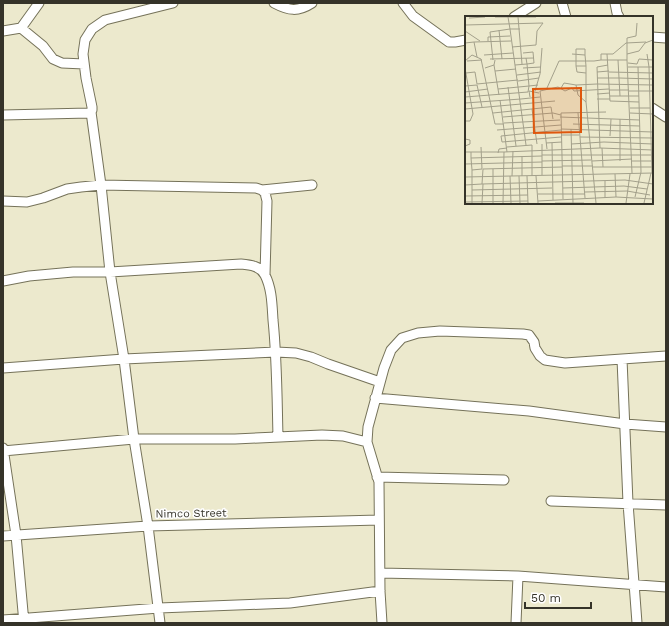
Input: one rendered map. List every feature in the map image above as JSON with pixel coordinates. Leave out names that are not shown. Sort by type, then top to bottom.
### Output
[{"type":"street","points":[[3,31],[22,28],[39,3]]},
{"type":"street","points":[[160,623],[148,526],[110,272],[101,185],[91,112],[92,107],[83,54],[85,40],[92,29],[105,20],[173,3]]},
{"type":"street","points":[[274,3],[283,8],[296,10],[306,8],[312,3]]},
{"type":"street","points":[[403,3],[413,16],[449,42],[465,40]]},
{"type":"street","points":[[516,16],[536,3]]},
{"type":"street","points":[[562,3],[566,16]]},
{"type":"street","points":[[615,3],[618,16]]},
{"type":"street","points":[[22,28],[43,46],[53,59],[62,63],[84,64]]},
{"type":"street","points":[[653,37],[666,38]]},
{"type":"street","points":[[653,109],[666,117]]},
{"type":"street","points":[[3,115],[91,112]]},
{"type":"street","points":[[3,201],[27,202],[67,190],[101,185],[253,188],[262,190],[312,185]]},
{"type":"street","points":[[262,190],[265,193],[266,201],[265,274],[271,293],[276,352],[278,437]]},
{"type":"street","points":[[3,281],[29,276],[73,272],[110,272],[241,264],[259,268],[265,274]]},
{"type":"street","points":[[382,623],[380,591],[379,482],[367,442],[368,426],[390,350],[402,338],[418,332],[440,331],[523,334],[529,335],[540,356],[545,360],[565,363],[666,356]]},
{"type":"street","points":[[3,368],[124,359],[276,352],[296,353],[311,357],[380,382]]},
{"type":"street","points":[[622,358],[628,503],[638,623]]},
{"type":"street","points":[[375,398],[529,412],[625,424],[666,427]]},
{"type":"street","points":[[24,621],[16,535],[3,450],[134,439],[235,439],[322,435],[343,436],[367,442]]},
{"type":"street","points":[[377,477],[504,480]]},
{"type":"street","points":[[551,501],[666,505]]},
{"type":"street","name":"Nimco Street","points":[[3,536],[148,526],[379,520]]},
{"type":"street","points":[[380,573],[518,576],[666,587]]},
{"type":"street","points":[[516,623],[518,576]]},
{"type":"street","points":[[3,620],[24,621],[159,608],[290,603],[380,591]]}]
